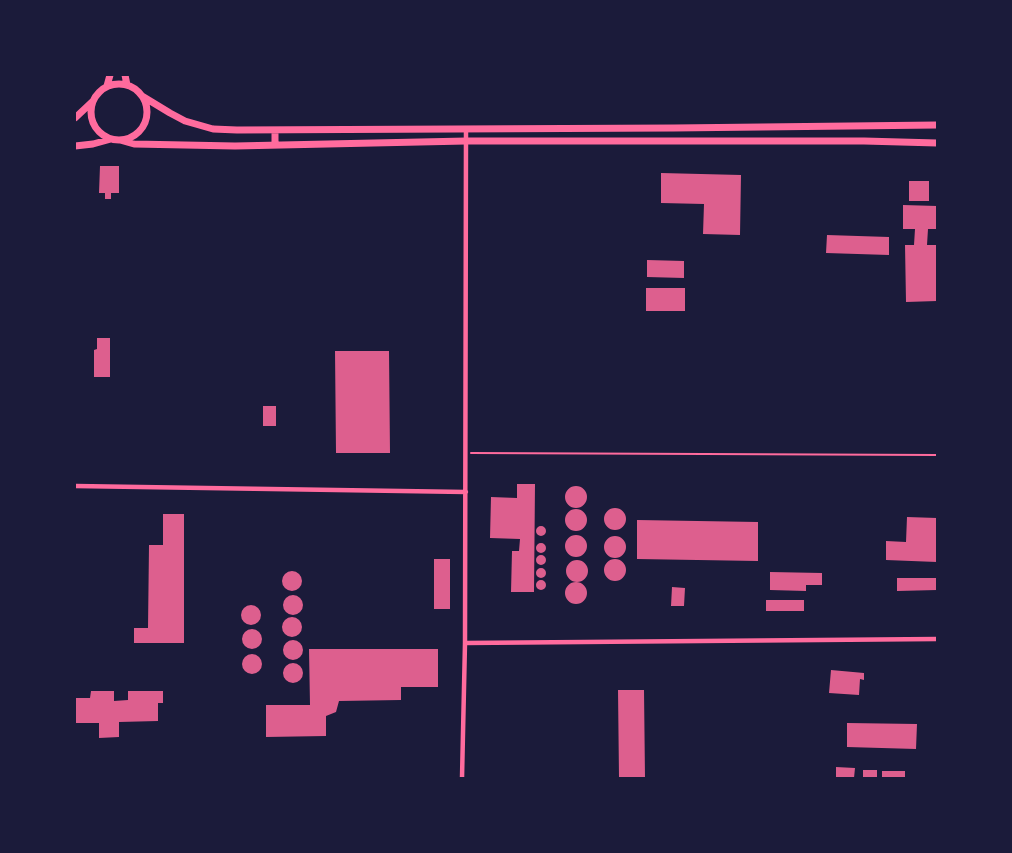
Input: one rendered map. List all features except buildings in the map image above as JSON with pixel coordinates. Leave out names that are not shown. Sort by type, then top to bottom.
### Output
[{"type":"main road","points":[[108,86],[110,75]]},
{"type":"main road","points":[[125,75],[127,85]]},
{"type":"main road","points":[[120,140],[129,139],[136,135],[146,121],[147,112],[146,104],[136,89],[121,84],[108,86],[96,95],[91,111],[92,120],[96,128],[103,135],[111,139],[134,144],[236,146],[466,141],[937,143]]},
{"type":"main road","points":[[142,96],[185,121],[213,129],[237,130],[937,125]]},
{"type":"main road","points":[[75,118],[93,102]]},
{"type":"main road","points":[[799,127],[800,141]]},
{"type":"main road","points":[[652,128],[652,141]]},
{"type":"main road","points":[[274,130],[275,145]]},
{"type":"main road","points":[[75,146],[111,139]]},
{"type":"street","points":[[462,778],[466,492],[466,129]]},
{"type":"street","points":[[75,486],[466,492]]},
{"type":"street","points":[[465,643],[937,639]]},
{"type":"path","points":[[466,453],[937,455]]}]
